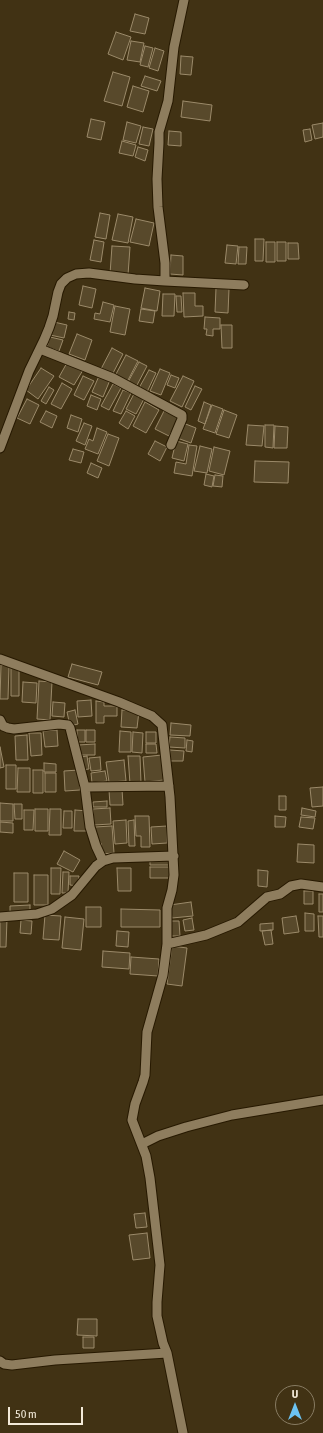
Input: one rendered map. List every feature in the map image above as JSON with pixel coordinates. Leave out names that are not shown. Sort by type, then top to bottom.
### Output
[{"type":"street","points":[[165,281],[165,263],[158,207],[158,143],[159,132],[168,101],[174,47],[184,0]]},
{"type":"street","points":[[0,448],[28,371],[40,349],[53,316],[61,284],[68,278],[76,274],[89,273],[135,279],[244,285]]},
{"type":"street","points":[[40,349],[113,378],[182,415],[182,419],[171,445]]},
{"type":"street","points":[[0,659],[152,716],[159,721],[164,732],[174,856],[173,883],[167,908],[167,944],[164,974],[147,1032],[145,1075],[135,1104],[132,1120],[134,1129],[142,1144],[150,1178],[160,1266],[156,1302],[157,1316],[167,1353],[183,1433]]},
{"type":"street","points":[[0,720],[3,726],[14,729],[59,724],[68,725],[75,745],[85,787],[90,827],[103,861]]},
{"type":"street","points":[[85,787],[169,786]]},
{"type":"street","points":[[0,917],[37,914],[52,909],[72,896],[96,866],[103,861],[113,858],[174,856]]},
{"type":"street","points":[[167,944],[206,935],[238,922],[267,897],[280,894],[291,886],[301,884],[323,888]]},
{"type":"street","points":[[142,1144],[158,1136],[179,1129],[232,1115],[323,1100]]},
{"type":"street","points":[[0,1361],[4,1364],[12,1365],[55,1360],[167,1353]]},
{"type":"building","points":[[135,14],[149,18],[145,34],[130,31]]},
{"type":"building","points":[[116,32],[131,37],[123,60],[108,54]]},
{"type":"building","points":[[131,41],[144,43],[140,62],[127,60]]},
{"type":"building","points":[[145,46],[153,48],[148,67],[140,65]]},
{"type":"building","points":[[155,48],[164,51],[158,71],[149,68]]},
{"type":"building","points":[[181,56],[193,57],[191,75],[180,74]]},
{"type":"building","points":[[113,72],[130,77],[122,106],[104,101]]},
{"type":"building","points":[[145,76],[161,81],[157,91],[141,86]]},
{"type":"building","points":[[133,86],[149,91],[143,112],[127,107]]},
{"type":"building","points":[[183,101],[212,105],[210,121],[181,117]]},
{"type":"building","points":[[91,119],[105,122],[101,140],[87,137]]},
{"type":"building","points":[[127,122],[141,126],[136,143],[123,140]]},
{"type":"building","points":[[323,123],[323,137],[315,139],[312,125]]},
{"type":"building","points":[[143,127],[153,129],[149,146],[139,144]]},
{"type":"building","points":[[310,129],[312,140],[305,142],[303,130]]},
{"type":"building","points":[[169,131],[181,132],[181,146],[168,145]]},
{"type":"building","points":[[122,141],[136,145],[133,156],[119,153]]},
{"type":"building","points":[[138,147],[148,150],[145,161],[135,157]]},
{"type":"building","points":[[100,213],[110,215],[106,239],[95,237]]},
{"type":"building","points":[[118,214],[133,217],[128,243],[112,240]]},
{"type":"building","points":[[136,219],[154,223],[149,246],[130,242]]},
{"type":"building","points":[[255,239],[264,239],[263,261],[255,261]]},
{"type":"building","points":[[94,240],[104,242],[101,262],[90,260]]},
{"type":"building","points":[[266,242],[275,242],[275,262],[266,262]]},
{"type":"building","points":[[277,242],[286,242],[286,261],[277,261]]},
{"type":"building","points":[[288,243],[298,243],[299,259],[288,259]]},
{"type":"building","points":[[227,245],[238,246],[236,264],[225,263]]},
{"type":"building","points":[[112,246],[130,247],[128,275],[110,274]]},
{"type":"building","points":[[239,247],[247,247],[246,264],[238,264]]},
{"type":"building","points":[[171,255],[183,256],[183,275],[170,274]]},
{"type":"building","points":[[83,286],[96,289],[92,308],[79,305]]},
{"type":"building","points":[[145,288],[160,291],[157,311],[141,308]]},
{"type":"building","points":[[216,288],[229,289],[228,313],[215,312]]},
{"type":"building","points":[[183,293],[195,293],[195,306],[203,306],[203,316],[184,317]]},
{"type":"building","points":[[163,294],[175,294],[174,316],[162,316]]},
{"type":"building","points":[[176,296],[181,296],[182,312],[177,312]]},
{"type":"building","points":[[103,302],[114,305],[110,322],[94,319],[95,313],[100,314]]},
{"type":"building","points":[[115,306],[130,309],[125,335],[110,332]]},
{"type":"building","points":[[141,309],[155,311],[153,323],[139,321]]},
{"type":"building","points":[[69,312],[75,313],[74,320],[68,319]]},
{"type":"building","points":[[205,317],[220,318],[220,329],[213,329],[213,336],[206,335],[207,329],[204,329]]},
{"type":"building","points":[[54,322],[67,325],[64,338],[50,335]]},
{"type":"building","points":[[221,325],[232,325],[232,348],[222,348]]},
{"type":"building","points":[[77,334],[92,340],[85,360],[69,354]]},
{"type":"building","points":[[50,337],[63,340],[59,351],[47,347]]},
{"type":"building","points":[[112,348],[123,354],[112,375],[101,369]]},
{"type":"building","points":[[126,355],[138,361],[127,382],[115,376]]},
{"type":"building","points":[[68,361],[83,370],[74,385],[59,377]]},
{"type":"building","points":[[139,362],[147,366],[136,387],[128,382]]},
{"type":"building","points":[[41,368],[54,376],[38,399],[26,390]]},
{"type":"building","points":[[160,369],[170,373],[161,395],[150,391]]},
{"type":"building","points":[[149,370],[156,373],[147,392],[139,388]]},
{"type":"building","points":[[171,375],[179,378],[175,388],[167,385]]},
{"type":"building","points":[[83,376],[94,381],[84,400],[74,395]]},
{"type":"building","points":[[99,376],[110,380],[103,397],[92,392]]},
{"type":"building","points":[[183,376],[194,381],[182,407],[170,401]]},
{"type":"building","points":[[62,383],[72,389],[61,409],[51,404]]},
{"type":"building","points":[[113,384],[121,388],[109,410],[101,406]]},
{"type":"building","points":[[195,386],[202,389],[191,410],[185,407]]},
{"type":"building","points":[[49,387],[54,390],[46,404],[41,401]]},
{"type":"building","points":[[123,390],[131,393],[121,414],[113,411]]},
{"type":"building","points":[[135,392],[145,397],[136,414],[126,409]]},
{"type":"building","points":[[91,395],[101,399],[97,410],[87,406]]},
{"type":"building","points":[[27,399],[39,405],[30,424],[17,418]]},
{"type":"building","points":[[145,402],[159,410],[146,433],[133,426]]},
{"type":"building","points":[[204,402],[211,405],[205,424],[198,421]]},
{"type":"building","points":[[212,405],[223,409],[215,433],[203,429]]},
{"type":"building","points":[[224,410],[237,415],[229,438],[216,434]]},
{"type":"building","points":[[46,411],[57,416],[52,428],[40,422]]},
{"type":"building","points":[[126,411],[135,416],[128,429],[119,423]]},
{"type":"building","points":[[164,411],[179,418],[169,436],[155,429]]},
{"type":"building","points":[[71,415],[82,419],[78,432],[67,428]]},
{"type":"building","points":[[84,423],[92,426],[85,445],[76,441]]},
{"type":"building","points":[[183,423],[196,428],[191,443],[177,438]]},
{"type":"building","points":[[248,425],[264,426],[262,446],[246,445]]},
{"type":"building","points":[[265,425],[274,425],[273,448],[265,447]]},
{"type":"building","points":[[275,426],[288,427],[287,448],[274,448]]},
{"type":"building","points":[[97,428],[107,432],[98,454],[85,449],[89,439],[93,441]]},
{"type":"building","points":[[108,434],[119,438],[109,466],[97,461]]},
{"type":"building","points":[[155,441],[167,447],[160,461],[148,454]]},
{"type":"building","points":[[176,441],[188,444],[184,461],[172,458]]},
{"type":"building","points":[[189,445],[197,446],[192,476],[174,473],[176,462],[186,464]]},
{"type":"building","points":[[200,446],[212,449],[207,473],[194,471]]},
{"type":"building","points":[[214,447],[230,451],[224,475],[209,471]]},
{"type":"building","points":[[73,449],[84,452],[81,463],[69,460]]},
{"type":"building","points":[[255,461],[289,462],[288,483],[254,482]]},
{"type":"building","points":[[91,463],[102,468],[98,478],[87,473]]},
{"type":"building","points":[[206,474],[214,476],[212,487],[204,485]]},
{"type":"building","points":[[215,475],[223,476],[222,487],[213,486]]},
{"type":"building","points":[[72,664],[102,672],[98,685],[68,677]]},
{"type":"building","points":[[1,665],[9,666],[8,699],[0,699]]},
{"type":"building","points":[[11,667],[19,667],[19,696],[11,696]]},
{"type":"building","points":[[39,681],[52,682],[50,720],[37,719]]},
{"type":"building","points":[[23,682],[37,683],[36,703],[22,702]]},
{"type":"building","points":[[91,700],[92,716],[78,717],[77,701]]},
{"type":"building","points":[[96,701],[104,702],[104,706],[117,706],[117,716],[104,716],[104,723],[96,723]]},
{"type":"building","points":[[53,702],[65,703],[64,717],[52,716]]},
{"type":"building","points":[[75,710],[78,724],[70,726],[67,712]]},
{"type":"building","points":[[122,710],[139,711],[137,728],[121,727]]},
{"type":"building","points":[[171,723],[191,725],[190,736],[170,735]]},
{"type":"building","points":[[57,730],[58,746],[45,747],[43,731]]},
{"type":"building","points":[[77,730],[85,730],[85,742],[77,742]]},
{"type":"building","points":[[86,730],[95,730],[95,742],[86,742]]},
{"type":"building","points":[[120,731],[131,732],[131,752],[119,752]]},
{"type":"building","points":[[133,732],[143,733],[142,753],[132,752]]},
{"type":"building","points":[[146,732],[156,732],[156,743],[146,743]]},
{"type":"building","points":[[29,733],[41,733],[42,755],[31,756]]},
{"type":"building","points":[[27,735],[28,760],[16,760],[15,736]]},
{"type":"building","points":[[170,737],[185,738],[185,748],[169,747]]},
{"type":"building","points":[[187,740],[193,741],[192,752],[186,751]]},
{"type":"building","points":[[95,744],[95,755],[79,755],[78,745]]},
{"type":"building","points":[[146,744],[156,744],[157,753],[146,753]]},
{"type":"building","points":[[0,747],[4,767],[0,768]]},
{"type":"building","points":[[170,750],[184,751],[183,761],[169,761]]},
{"type":"building","points":[[162,755],[164,780],[145,782],[143,757]]},
{"type":"building","points":[[87,756],[89,769],[82,770],[81,757]]},
{"type":"building","points":[[128,756],[140,756],[141,783],[130,784]]},
{"type":"building","points":[[100,757],[101,770],[91,771],[89,758]]},
{"type":"building","points":[[124,760],[126,781],[109,782],[106,762]]},
{"type":"building","points":[[44,763],[56,764],[56,772],[44,772]]},
{"type":"building","points":[[6,765],[16,765],[16,789],[6,789]]},
{"type":"building","points":[[18,768],[30,768],[30,792],[17,792]]},
{"type":"building","points":[[33,770],[43,770],[43,793],[33,793]]},
{"type":"building","points":[[79,770],[80,790],[65,791],[64,771]]},
{"type":"building","points":[[105,771],[107,781],[92,783],[91,773]]},
{"type":"building","points":[[45,773],[56,773],[56,792],[45,792]]},
{"type":"building","points":[[323,787],[323,806],[312,807],[310,788]]},
{"type":"building","points":[[122,789],[123,805],[110,805],[109,790]]},
{"type":"building","points":[[279,796],[286,796],[286,810],[279,810]]},
{"type":"building","points":[[107,801],[107,807],[93,807],[93,802]]},
{"type":"building","points":[[0,803],[13,804],[13,821],[0,821]]},
{"type":"building","points":[[14,804],[22,804],[22,819],[15,819]]},
{"type":"building","points":[[110,808],[111,824],[94,825],[93,809]]},
{"type":"building","points":[[302,808],[316,811],[315,817],[301,815]]},
{"type":"building","points":[[35,809],[48,809],[48,831],[35,831]]},
{"type":"building","points":[[50,809],[61,809],[61,835],[49,835]]},
{"type":"building","points":[[24,810],[34,810],[33,830],[24,830]]},
{"type":"building","points":[[75,810],[88,811],[87,831],[74,831]]},
{"type":"building","points":[[64,811],[72,811],[72,828],[63,828]]},
{"type":"building","points":[[135,816],[149,816],[150,847],[141,847],[141,836],[136,836]]},
{"type":"building","points":[[275,816],[286,817],[285,827],[275,827]]},
{"type":"building","points":[[301,817],[315,818],[313,829],[299,827]]},
{"type":"building","points":[[126,820],[127,843],[115,844],[113,821]]},
{"type":"building","points":[[134,820],[135,846],[129,846],[128,821]]},
{"type":"building","points":[[0,822],[13,823],[13,833],[0,832]]},
{"type":"building","points":[[112,826],[114,853],[101,854],[101,843],[97,844],[95,827]]},
{"type":"building","points":[[167,826],[167,843],[152,844],[151,827]]},
{"type":"building","points":[[298,844],[314,845],[314,863],[297,862]]},
{"type":"building","points":[[64,851],[80,860],[73,872],[57,864]]},
{"type":"building","points":[[150,858],[169,858],[169,865],[150,865]]},
{"type":"building","points":[[150,867],[169,867],[170,878],[150,878]]},
{"type":"building","points":[[51,868],[61,868],[60,894],[51,894]]},
{"type":"building","points":[[117,868],[131,868],[131,891],[118,891]]},
{"type":"building","points":[[258,870],[268,871],[267,887],[258,886]]},
{"type":"building","points":[[63,872],[69,872],[68,893],[62,893]]},
{"type":"building","points":[[14,873],[28,873],[28,902],[14,902]]},
{"type":"building","points":[[34,875],[48,875],[48,905],[34,905]]},
{"type":"building","points":[[70,876],[79,876],[78,886],[70,885]]},
{"type":"building","points":[[304,891],[313,891],[313,904],[304,904]]},
{"type":"building","points":[[319,894],[323,894],[323,912],[319,912]]},
{"type":"building","points":[[191,902],[193,916],[172,918],[170,905]]},
{"type":"building","points":[[30,905],[30,912],[10,913],[10,906]]},
{"type":"building","points":[[86,907],[101,907],[101,927],[86,927]]},
{"type":"building","points":[[121,909],[160,910],[160,927],[121,927]]},
{"type":"building","points":[[305,913],[314,914],[314,931],[305,931]]},
{"type":"building","points":[[45,915],[61,916],[59,940],[43,939]]},
{"type":"building","points":[[296,916],[299,932],[284,934],[282,918]]},
{"type":"building","points":[[318,916],[323,916],[323,937],[319,937]]},
{"type":"building","points":[[65,917],[84,919],[81,950],[62,948]]},
{"type":"building","points":[[192,918],[194,930],[185,931],[183,920]]},
{"type":"building","points":[[0,919],[7,919],[6,947],[0,947]]},
{"type":"building","points":[[21,920],[32,921],[31,934],[20,933]]},
{"type":"building","points":[[170,921],[179,921],[180,936],[171,936]]},
{"type":"building","points":[[273,923],[273,930],[260,931],[260,924]]},
{"type":"building","points":[[271,930],[273,944],[265,945],[262,931]]},
{"type":"building","points":[[117,931],[129,932],[128,947],[116,946]]},
{"type":"building","points":[[172,946],[187,948],[182,986],[167,984]]},
{"type":"building","points":[[103,951],[130,953],[129,969],[102,967]]},
{"type":"building","points":[[131,957],[159,959],[158,976],[130,974]]},
{"type":"building","points":[[145,1213],[147,1227],[136,1228],[134,1214]]},
{"type":"building","points":[[147,1233],[150,1258],[133,1260],[129,1235]]},
{"type":"building","points":[[78,1319],[97,1319],[97,1336],[77,1335]]},
{"type":"building","points":[[83,1337],[94,1337],[94,1348],[83,1348]]}]
